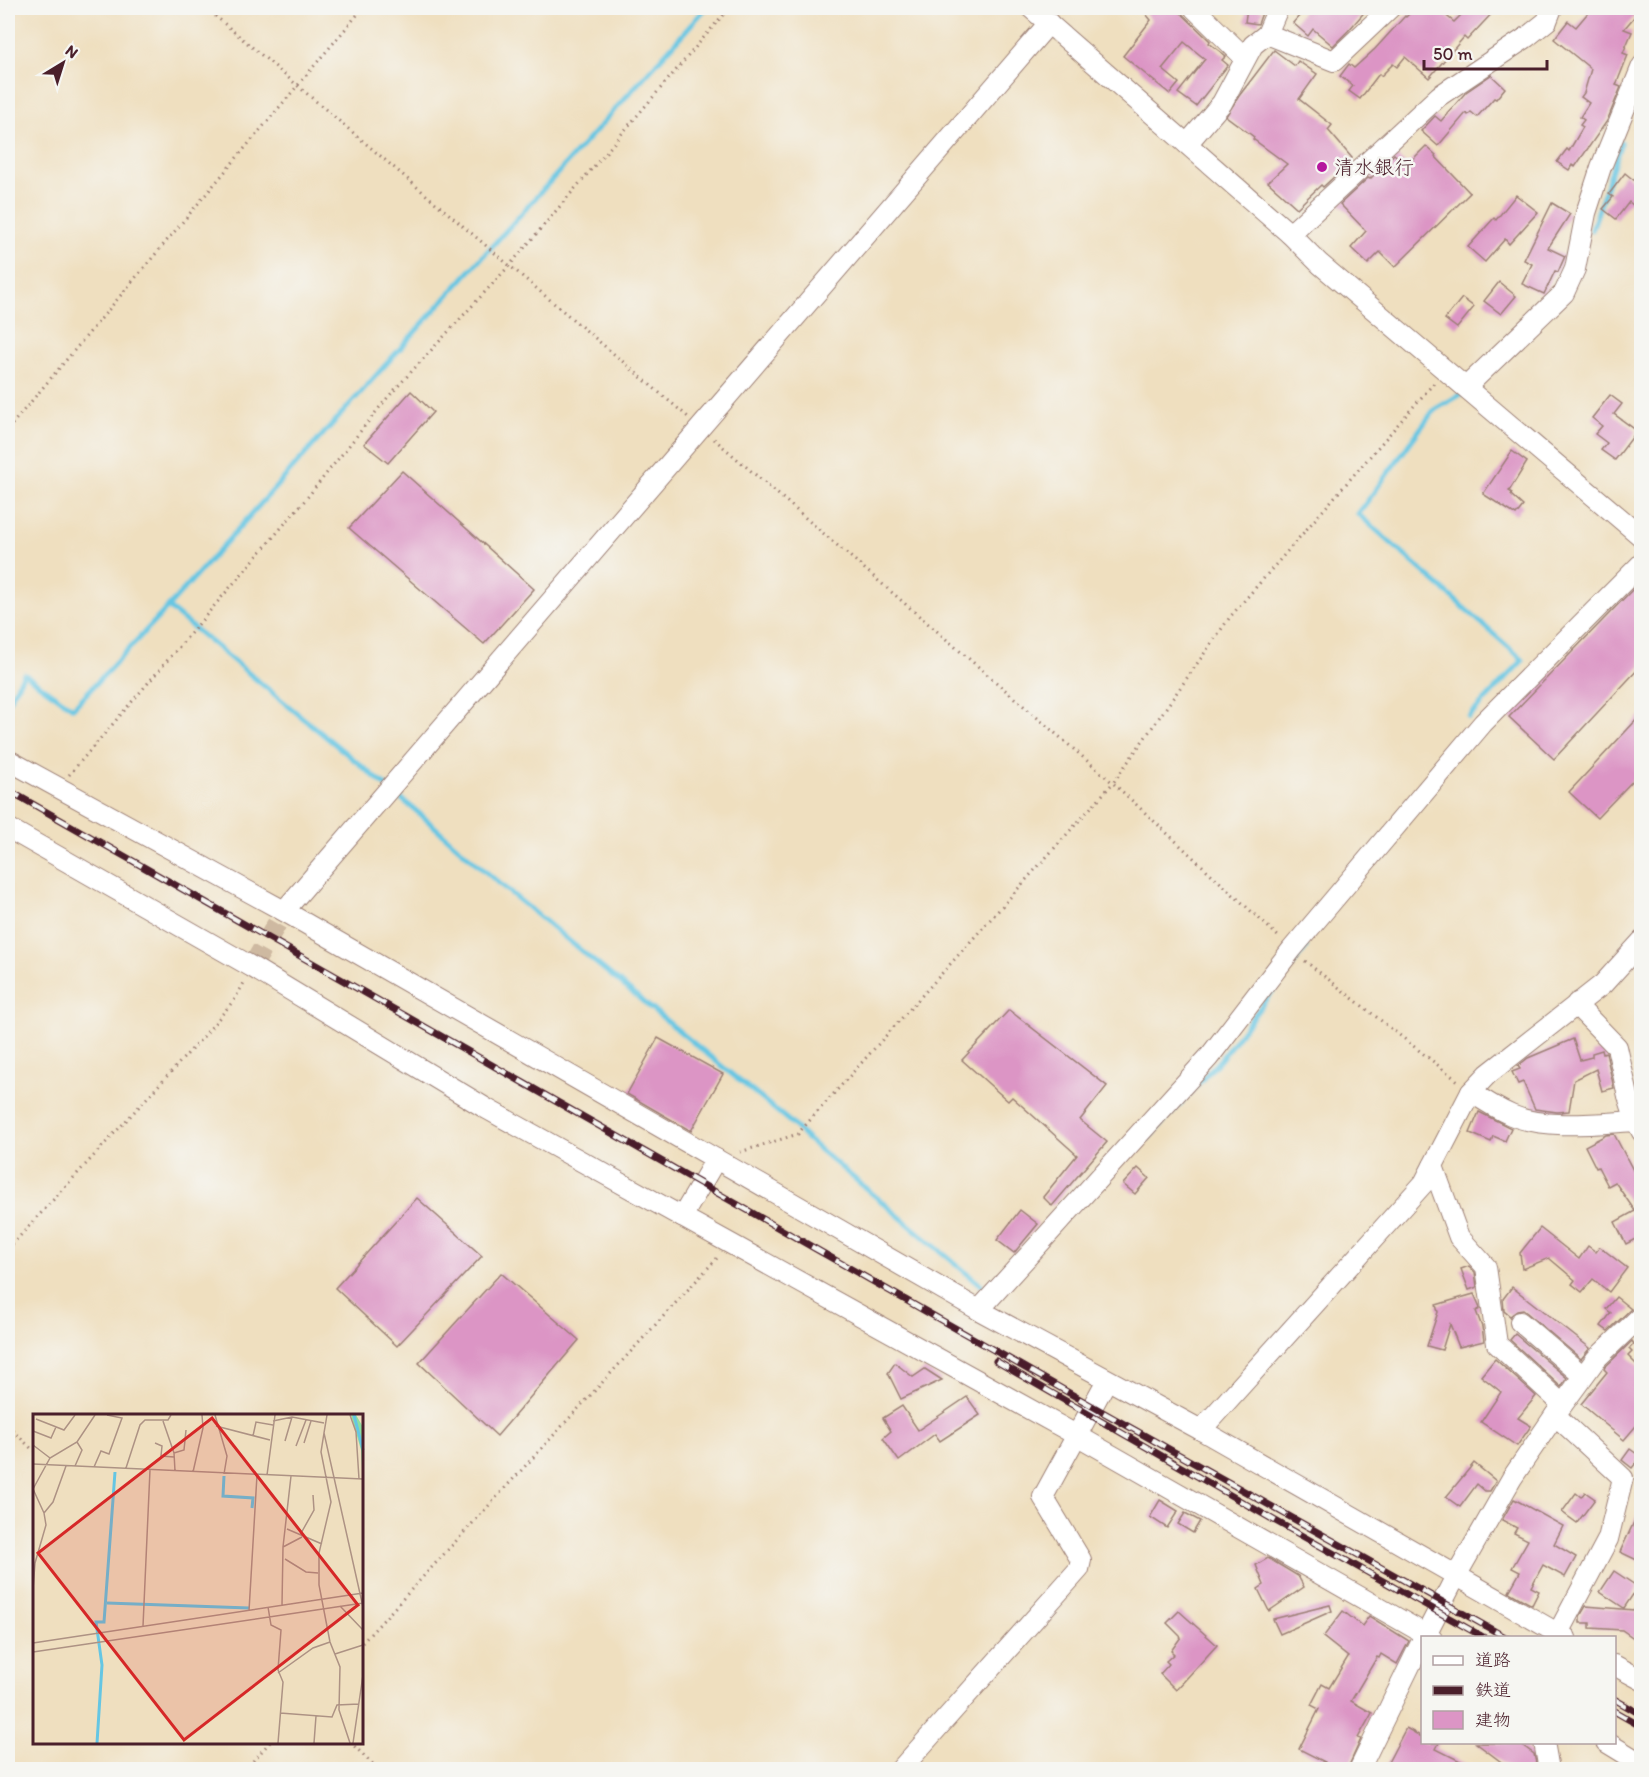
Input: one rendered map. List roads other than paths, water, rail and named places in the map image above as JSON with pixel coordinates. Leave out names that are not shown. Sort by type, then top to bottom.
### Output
[{"type":"street","points":[[1031,8],[1290,234],[1320,264],[1641,537]]},
{"type":"street","points":[[1194,8],[1245,58]]},
{"type":"street","points":[[1187,144],[1222,103],[1253,45],[1267,34],[1278,8]]},
{"type":"street","points":[[1267,34],[1334,62],[1390,8]]},
{"type":"street","points":[[1290,234],[1439,96],[1527,37],[1547,21],[1552,8]]},
{"type":"street","points":[[284,912],[1049,23]]},
{"type":"street","points":[[1466,387],[1564,293],[1575,269],[1586,213],[1601,167],[1641,68]]},
{"type":"street","points":[[980,1310],[1209,1057],[1292,949],[1483,723],[1641,563]]},
{"type":"street","points":[[8,760],[284,912],[980,1310],[1201,1430],[1562,1635],[1608,1539],[1623,1478],[1497,1344],[1486,1267],[1459,1237],[1433,1166]]},
{"type":"street","points":[[8,828],[252,967],[487,1109],[1078,1436],[1424,1636]]},
{"type":"street","points":[[1201,1430],[1424,1183],[1471,1092],[1488,1074],[1603,984],[1641,941]]},
{"type":"street","points":[[1471,1092],[1513,1116],[1534,1122],[1639,1126],[1635,1093],[1617,1047],[1577,1003]]},
{"type":"street","points":[[682,1217],[716,1159]]},
{"type":"street","points":[[1426,1636],[1456,1576],[1512,1478],[1596,1359],[1641,1315]]},
{"type":"street","points":[[1520,1322],[1583,1376]]},
{"type":"street","points":[[900,1770],[1079,1569],[1081,1560],[1043,1497],[1107,1380]]},
{"type":"street","points":[[1359,1770],[1421,1647]]},
{"type":"street","points":[[1616,1666],[1641,1680]]},
{"type":"street","points":[[1544,1744],[1549,1770]]},
{"type":"street","points":[[1608,1744],[1641,1764]]},
{"type":"waterway","points":[[8,702],[24,674],[73,708],[168,607],[706,8]]},
{"type":"waterway","points":[[1592,230],[1621,142]]},
{"type":"waterway","points":[[1463,393],[1434,410],[1358,514],[1523,660],[1469,717]]},
{"type":"waterway","points":[[168,607],[790,1122],[989,1292]]},
{"type":"waterway","points":[[1148,1138],[1220,1060],[1306,947]]},
{"type":"tunnel","points":[[252,967],[284,911]]},
{"type":"railway","points":[[8,790],[1108,1415],[1503,1636]]},
{"type":"railway","points":[[996,1361],[1481,1636]]},
{"type":"railway","points":[[1616,1700],[1642,1715]]},
{"type":"railway","points":[[1616,1712],[1642,1727]]},
{"type":"place","name":"清水銀行","points":[[1322,167]]}]
